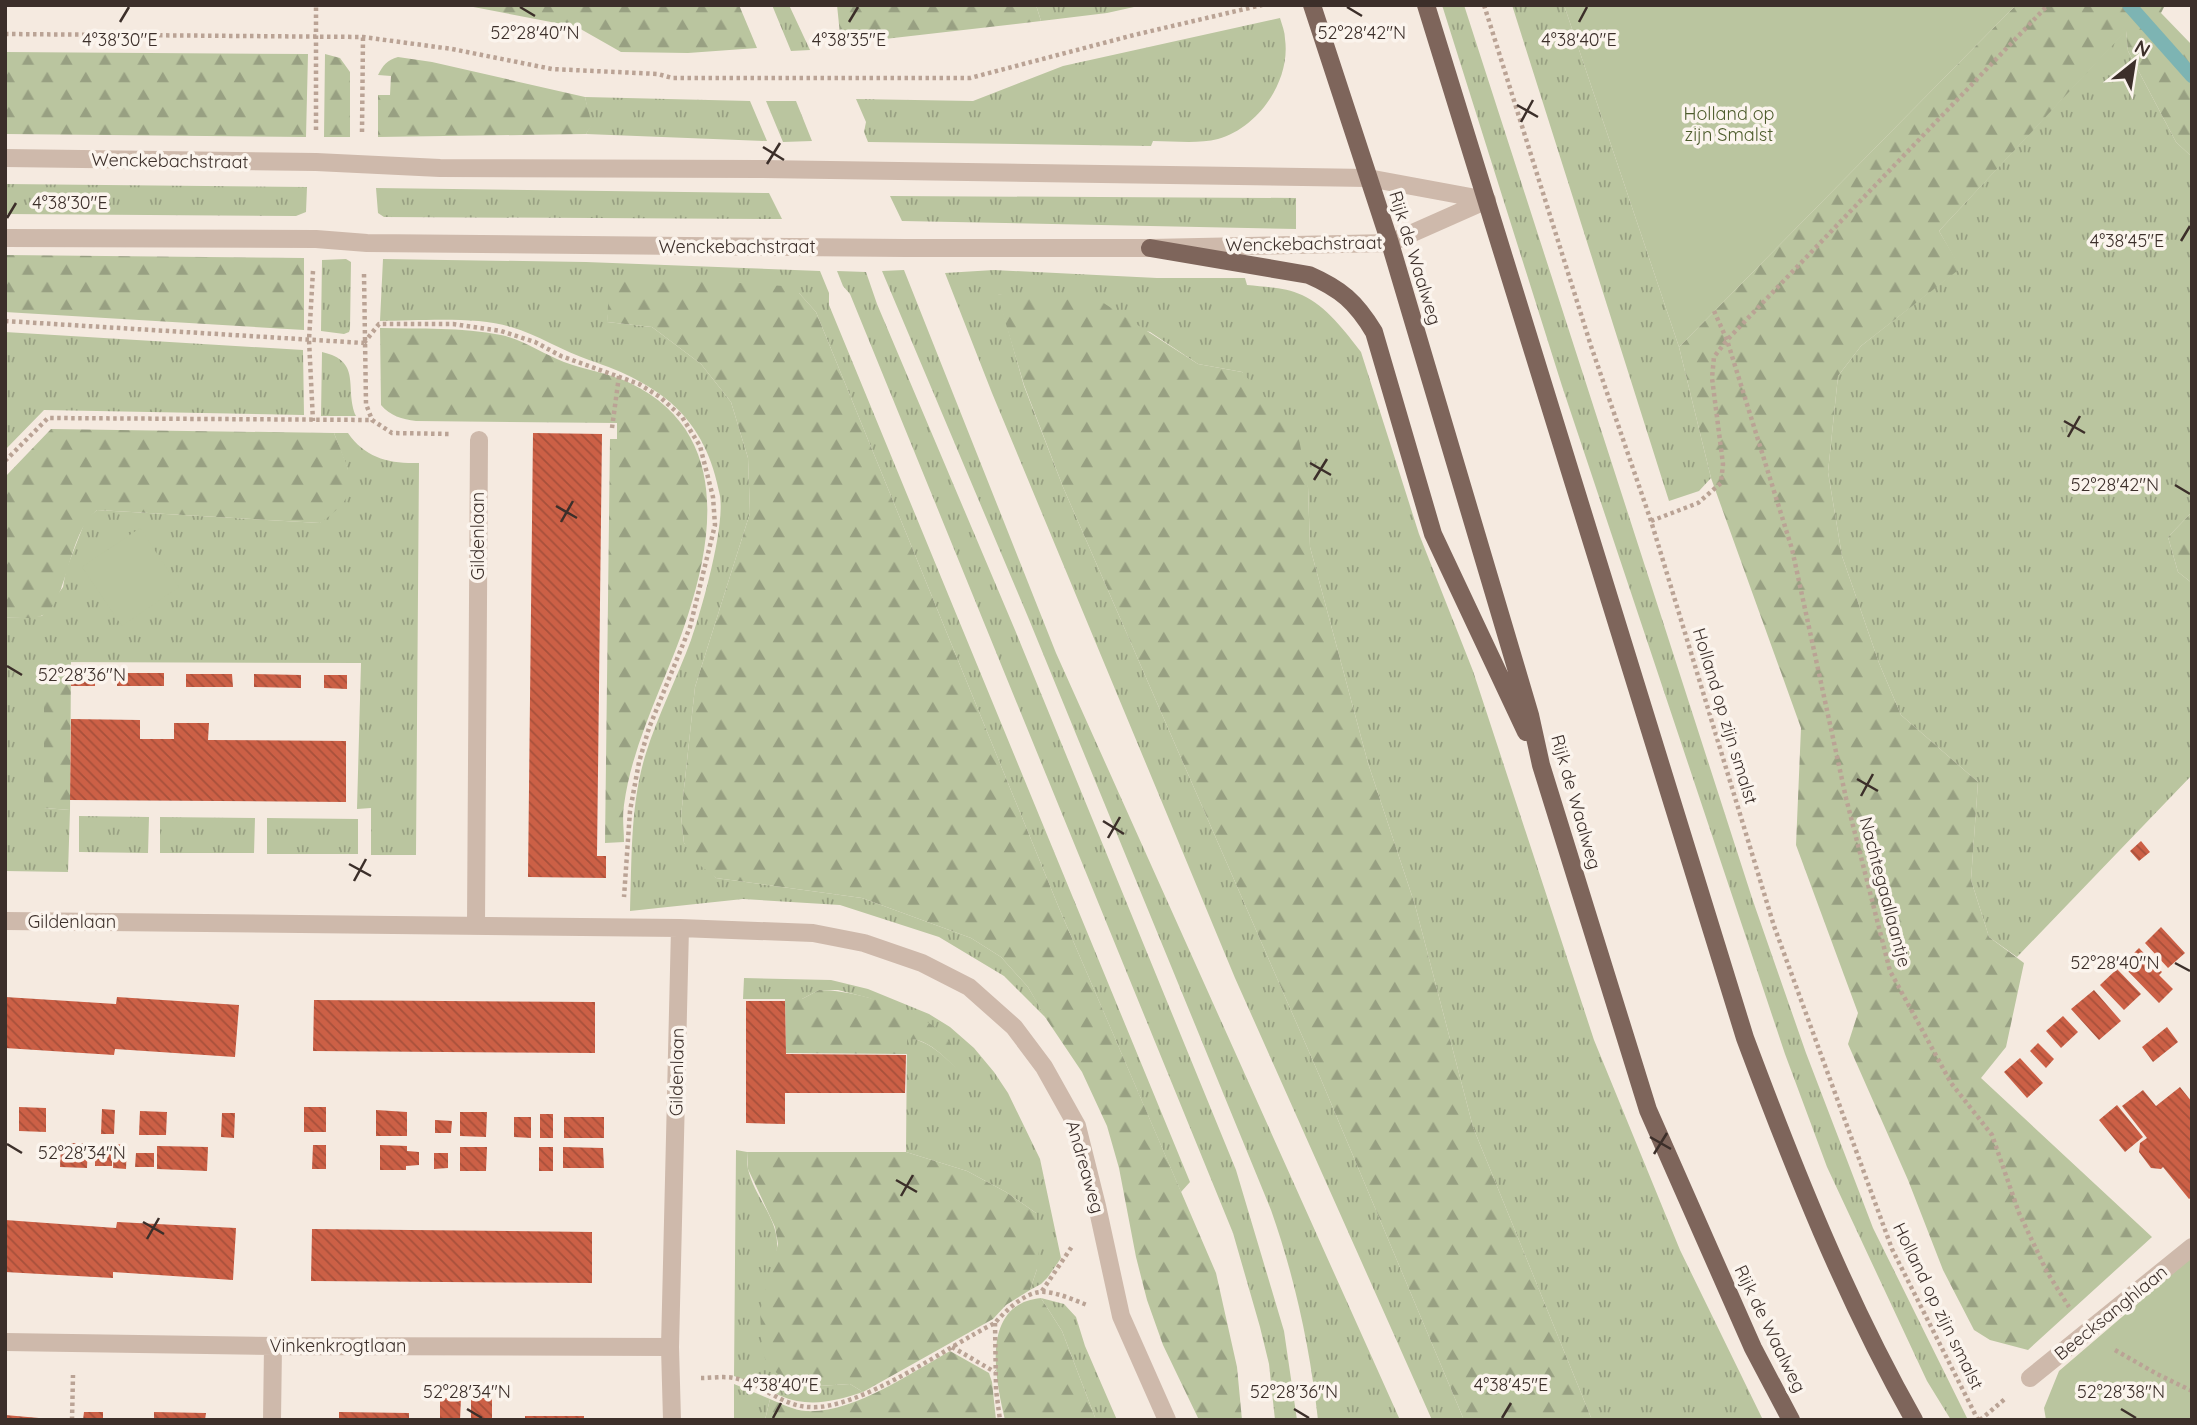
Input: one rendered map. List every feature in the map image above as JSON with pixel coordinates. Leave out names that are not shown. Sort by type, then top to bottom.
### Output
[{"type":"main road","name":"Rijk de Waalweg","points":[[1312,5],[1390,243],[1530,715],[1541,765],[1648,1110],[1753,1348],[1791,1420]]},
{"type":"main road","points":[[1426,5],[1745,1038],[1806,1199],[1892,1382],[1914,1420]]},
{"type":"main road","points":[[1150,248],[1309,275],[1349,297],[1364,315],[1374,332],[1433,534],[1541,765]]},
{"type":"street","name":"Wenckebachstraat","points":[[5,158],[316,162],[440,168],[760,169],[1368,178],[1487,200]]},
{"type":"street","name":"Wenckebachstraat","points":[[5,238],[316,239],[367,243],[792,247],[1150,248],[1390,243],[1487,200]]},
{"type":"street","name":"Gildenlaan","points":[[476,925],[478,440]]},
{"type":"street","name":"Gildenlaan","points":[[5,921],[680,928],[670,1347],[672,1420]]},
{"type":"street","name":"Andreaweg","points":[[680,928],[813,933],[864,943],[922,963],[969,987],[1014,1027],[1044,1067],[1077,1126],[1121,1316],[1167,1420]]},
{"type":"street","name":"Beecksanghlaan","points":[[2030,1378],[2192,1247]]},
{"type":"street","name":"Vinkenkrogtlaan","points":[[5,1342],[670,1347]]},
{"type":"street","points":[[272,1420],[273,1346]]},
{"type":"path","points":[[316,5],[316,36]]},
{"type":"path","points":[[5,34],[363,37],[452,49],[552,69],[658,74],[672,78],[970,78],[1262,5]]},
{"type":"path","name":"Holland op zijn smalst","points":[[1484,5],[1591,346],[1651,521],[1774,926],[1892,1249],[1978,1420]]},
{"type":"path","points":[[1651,521],[1699,503],[1721,483],[1723,464],[1712,378],[1714,357],[1727,340],[2048,5]]},
{"type":"path","name":"Nachtegaallaantje","points":[[1714,311],[1727,340],[1792,549],[1846,798],[1890,971],[1951,1083],[1992,1135],[2019,1213],[2047,1272],[2086,1333]]},
{"type":"path","points":[[5,321],[364,343]]},
{"type":"path","points":[[372,420],[366,404],[364,343],[379,324],[453,324],[502,331],[639,384],[660,397],[682,417],[699,446],[713,497],[715,525],[690,627],[649,728],[639,762],[630,811],[622,928]]},
{"type":"path","points":[[612,428],[619,376]]},
{"type":"path","points":[[5,461],[48,418],[372,420],[392,433],[456,435],[478,440]]},
{"type":"path","points":[[672,1377],[734,1378],[798,1406],[826,1406],[886,1384],[995,1323],[1003,1313],[1025,1298],[1042,1291],[1121,1316]]},
{"type":"path","points":[[995,1323],[995,1372],[1000,1420]]},
{"type":"path","points":[[2086,1333],[2192,1391]]},
{"type":"path","points":[[72,1420],[74,1342]]},
{"type":"path","points":[[951,1346],[995,1372]]},
{"type":"green space","points":[[463,5],[739,5],[757,48],[688,53],[621,52],[577,27]]},
{"type":"green space","points":[[772,5],[789,5],[810,50],[791,51]]},
{"type":"green space","points":[[837,5],[1036,5],[1041,21],[841,44]]},
{"type":"green space","points":[[1036,5],[1143,5],[1107,13],[1041,21]]},
{"type":"green space","points":[[1442,5],[1464,5],[1753,901],[1806,1053],[1873,1228],[1968,1420],[1951,1420],[1927,1381],[1827,1167],[1785,1054],[1562,386]]},
{"type":"green space","points":[[1512,5],[1564,5],[1679,347],[1711,478],[1699,491],[1669,501]]},
{"type":"green space","name":"Holland op zijn Smalst","points":[[1564,5],[2016,5],[1679,347]]},
{"type":"green space","points":[[2016,5],[2165,5],[2161,13],[2192,45],[2192,157],[2176,142],[2128,51],[2126,31],[1939,231],[1961,268],[1861,346],[1838,376],[1828,472],[1842,556],[1879,663],[1901,715],[1978,782],[1971,880],[1989,937],[2024,963],[2006,1047],[1981,1078],[2152,1237],[2028,1350],[1990,1340],[1974,1330],[1943,1270],[1908,1180],[1848,1044],[1858,1013],[1796,845],[1801,728],[1711,478],[1679,347]]},
{"type":"green space","points":[[1280,18],[1284,34],[1283,71],[1269,101],[1246,125],[1210,141],[1153,141],[1151,146],[868,142],[864,132],[866,122],[856,99],[973,101],[1063,66]]},
{"type":"green space","points":[[2126,30],[2128,51],[2176,142],[2192,157],[2192,512],[2168,537],[2178,572],[2192,583],[2192,775],[2017,957],[1989,937],[1971,880],[1978,782],[1901,715],[1879,663],[1842,556],[1828,472],[1838,376],[1861,346],[1960,268],[1939,231]]},
{"type":"green space","points":[[5,52],[308,54],[306,137],[5,134]]},
{"type":"green space","points":[[325,54],[340,58],[350,72],[350,137],[324,137]]},
{"type":"green space","points":[[398,57],[432,62],[585,97],[592,125],[586,134],[378,137],[378,95],[390,95],[391,76],[378,75],[386,63]]},
{"type":"green space","points":[[585,97],[750,101],[767,141],[586,134],[591,125]]},
{"type":"green space","points":[[766,101],[796,101],[812,141],[783,142]]},
{"type":"green space","points":[[5,184],[307,187],[306,212],[296,216],[5,214]]},
{"type":"green space","points":[[376,188],[769,193],[782,219],[384,217],[378,213]]},
{"type":"green space","points":[[890,196],[1296,198],[1296,229],[902,221]]},
{"type":"green space","points":[[5,255],[304,258],[304,330],[5,312]]},
{"type":"green space","points":[[346,259],[351,262],[349,332],[344,334],[321,331],[322,260]]},
{"type":"green space","points":[[383,259],[586,262],[820,271],[829,293],[829,305],[1190,1182],[1181,1192],[1059,908],[816,312],[799,293],[609,306],[607,322],[652,327],[701,364],[731,402],[748,458],[750,513],[695,687],[681,816],[684,843],[716,878],[862,898],[971,938],[1001,957],[1028,987],[1047,1019],[1004,976],[939,937],[840,905],[743,899],[630,911],[633,831],[641,772],[651,739],[696,626],[716,547],[720,496],[704,445],[676,408],[638,380],[521,330],[481,321],[380,321]]},
{"type":"green space","points":[[904,270],[1056,653],[1400,1420],[1318,1420],[1301,1314],[1271,1210],[1028,617],[882,271]]},
{"type":"green space","points":[[994,270],[1157,278],[1245,278],[1247,285],[1289,290],[1311,300],[1334,320],[1361,352],[1419,534],[1473,671],[1594,1040],[1680,1250],[1763,1420],[1592,1420],[1473,1127],[1415,905],[1368,763],[1310,547],[1308,487],[1242,372],[1198,364],[1150,332],[998,294],[1024,386],[1063,487],[1320,1077],[1464,1420],[1432,1420],[1235,978],[992,393],[945,273]]},
{"type":"green space","points":[[837,271],[866,272],[1236,1170],[1284,1331],[1297,1420],[1275,1420],[1269,1364],[1233,1233],[850,294],[843,286]]},
{"type":"green space","points":[[629,275],[783,286],[799,293],[816,312],[1059,908],[1216,1273],[1237,1367],[1242,1420],[1199,1420],[1163,1345],[1147,1300],[1119,1168],[1107,1126],[1082,1072],[1028,987],[1001,957],[971,938],[862,898],[716,878],[697,863],[684,843],[681,816],[695,687],[750,513],[748,458],[731,402],[701,364],[652,327],[607,322],[609,288]]},
{"type":"green space","points":[[997,294],[1102,302],[1198,364],[1242,372],[1298,434],[1308,487],[1310,547],[1368,763],[1415,905],[1473,1127],[1592,1420],[1464,1420],[1320,1077],[1063,487],[1024,385]]},
{"type":"green space","points":[[380,328],[456,330],[501,335],[518,340],[564,362],[630,383],[661,403],[684,427],[698,454],[706,484],[704,549],[680,639],[635,756],[624,805],[624,842],[605,843],[610,439],[617,439],[617,423],[416,421],[397,416],[381,405]]},
{"type":"green space","points":[[5,332],[303,350],[304,415],[44,410],[5,450]]},
{"type":"green space","points":[[322,352],[335,356],[348,369],[356,416],[321,416]]},
{"type":"green space","points":[[51,429],[334,433],[349,473],[349,493],[344,502],[320,523],[97,510],[79,535],[58,597],[51,608],[39,617],[5,618],[5,477]]},
{"type":"green space","points":[[334,433],[348,433],[362,448],[379,458],[419,463],[416,855],[371,855],[371,808],[357,809],[361,663],[45,662],[44,808],[70,810],[68,872],[5,871],[5,618],[42,616],[63,587],[66,570],[86,519],[97,510],[320,523],[348,470]]},
{"type":"green space","points":[[2192,512],[2192,583],[2178,572],[2168,537]]},
{"type":"green space","points":[[140,528],[179,587],[122,626],[82,567]]},
{"type":"green space","points":[[44,662],[71,662],[70,810],[44,808]]},
{"type":"green space","points":[[79,816],[149,817],[148,853],[79,852]]},
{"type":"green space","points":[[160,817],[255,818],[254,853],[160,853]]},
{"type":"green space","points":[[267,818],[358,819],[358,854],[267,854]]},
{"type":"green space","points":[[744,978],[831,980],[868,989],[929,1014],[950,1027],[974,1048],[1008,1093],[1040,1159],[1061,1258],[1041,1284],[1030,1290],[1037,1269],[1036,1213],[1006,1192],[967,1171],[906,1152],[907,1038],[929,1045],[959,1070],[911,1015],[869,998],[838,990],[819,990],[802,999],[743,999]]},
{"type":"green space","points":[[819,990],[862,996],[920,1018],[941,1033],[964,1062],[959,1071],[929,1045],[907,1039],[907,1054],[786,1053],[785,999],[802,999]]},
{"type":"green space","points":[[736,1150],[747,1152],[752,1180],[776,1232],[780,1375],[818,1386],[850,1384],[863,1392],[833,1400],[802,1402],[734,1376]]},
{"type":"green space","points":[[747,1152],[906,1152],[967,1171],[1006,1192],[1036,1213],[1040,1242],[1037,1269],[1030,1290],[1006,1305],[993,1319],[863,1392],[850,1384],[818,1386],[780,1376],[767,1364],[762,1350],[760,1311],[778,1244],[775,1227],[748,1169]]},
{"type":"green space","points":[[2192,1257],[2192,1420],[2046,1420],[2044,1408],[2059,1371]]},
{"type":"green space","points":[[1041,1298],[1064,1304],[1076,1317],[1085,1346],[1117,1420],[1096,1420],[1062,1331]]},
{"type":"green space","points":[[1041,1298],[1062,1331],[1096,1420],[1005,1420],[996,1365],[996,1345],[1000,1328],[1008,1314],[1022,1303]]},
{"type":"green space","points":[[950,1351],[989,1373],[996,1420],[765,1420],[770,1399],[806,1411],[842,1406],[881,1390]]},
{"type":"green space","points":[[734,1384],[770,1399],[765,1420],[734,1420]]},
{"type":"building","points":[[533,433],[602,434],[597,856],[606,856],[606,878],[528,877]]},
{"type":"building","points":[[71,672],[95,673],[95,686],[71,686]]},
{"type":"building","points":[[117,673],[164,673],[164,686],[117,686]]},
{"type":"building","points":[[186,674],[232,674],[233,687],[186,687]]},
{"type":"building","points":[[254,674],[301,675],[301,688],[254,687]]},
{"type":"building","points":[[324,675],[347,675],[347,689],[324,688]]},
{"type":"building","points":[[71,719],[140,720],[140,739],[174,739],[174,723],[209,723],[208,740],[346,741],[346,802],[70,800]]},
{"type":"building","points":[[2141,841],[2150,852],[2139,861],[2130,851]]},
{"type":"building","points":[[2161,927],[2185,953],[2168,968],[2145,943]]},
{"type":"building","points":[[2139,948],[2162,972],[2159,975],[2173,989],[2159,1003],[2122,965]]},
{"type":"building","points":[[2117,969],[2141,994],[2124,1010],[2100,985]]},
{"type":"building","points":[[2094,990],[2121,1021],[2099,1040],[2071,1009]]},
{"type":"building","points":[[5,997],[116,1004],[117,997],[239,1005],[235,1057],[115,1049],[114,1055],[5,1048]]},
{"type":"building","points":[[314,1000],[595,1002],[595,1053],[313,1051]]},
{"type":"building","points":[[746,1001],[785,1001],[786,1054],[906,1055],[905,1093],[785,1093],[785,1124],[746,1123]]},
{"type":"building","points":[[2063,1016],[2078,1032],[2061,1048],[2046,1031]]},
{"type":"building","points":[[2167,1027],[2178,1042],[2153,1062],[2142,1047]]},
{"type":"building","points":[[2038,1043],[2054,1059],[2046,1068],[2030,1051]]},
{"type":"building","points":[[2020,1058],[2043,1083],[2027,1098],[2004,1072]]},
{"type":"building","points":[[2180,1087],[2192,1102],[2192,1197],[2189,1199],[2163,1167],[2151,1168],[2139,1152],[2140,1143],[2147,1138],[2122,1106],[2143,1090],[2156,1106]]},
{"type":"building","points":[[2117,1105],[2143,1137],[2125,1152],[2099,1120]]},
{"type":"building","points":[[19,1107],[46,1108],[46,1132],[19,1131]]},
{"type":"building","points":[[304,1107],[326,1107],[326,1132],[304,1132]]},
{"type":"building","points":[[102,1109],[115,1110],[114,1134],[101,1134]]},
{"type":"building","points":[[376,1110],[407,1112],[407,1136],[376,1136]]},
{"type":"building","points":[[140,1111],[167,1112],[166,1135],[139,1135]]},
{"type":"building","points":[[460,1112],[487,1112],[486,1137],[460,1136]]},
{"type":"building","points":[[222,1113],[235,1113],[234,1138],[221,1137]]},
{"type":"building","points":[[540,1114],[553,1114],[553,1138],[540,1138]]},
{"type":"building","points":[[514,1117],[531,1117],[531,1138],[514,1137]]},
{"type":"building","points":[[564,1117],[604,1117],[604,1138],[564,1138]]},
{"type":"building","points":[[435,1120],[452,1121],[451,1133],[435,1133]]},
{"type":"building","points":[[61,1143],[88,1143],[87,1168],[60,1167]]},
{"type":"building","points":[[114,1144],[127,1145],[126,1169],[113,1168]]},
{"type":"building","points":[[313,1145],[326,1145],[326,1169],[312,1169]]},
{"type":"building","points":[[380,1145],[407,1146],[407,1151],[419,1152],[419,1165],[406,1166],[406,1170],[380,1170]]},
{"type":"building","points":[[157,1146],[208,1147],[207,1171],[157,1169]]},
{"type":"building","points":[[460,1147],[487,1147],[486,1171],[460,1171]]},
{"type":"building","points":[[539,1147],[553,1147],[553,1171],[539,1171]]},
{"type":"building","points":[[563,1147],[603,1148],[604,1168],[563,1168]]},
{"type":"building","points":[[95,1151],[112,1151],[112,1166],[95,1166]]},
{"type":"building","points":[[136,1153],[154,1153],[154,1167],[135,1167]]},
{"type":"building","points":[[434,1153],[448,1153],[448,1168],[434,1169]]},
{"type":"building","points":[[5,1220],[116,1228],[117,1222],[236,1228],[233,1280],[113,1272],[113,1278],[5,1272]]},
{"type":"building","points":[[312,1229],[592,1232],[592,1283],[311,1281]]},
{"type":"building","points":[[440,1398],[461,1398],[460,1420],[440,1420]]},
{"type":"building","points":[[471,1398],[492,1398],[492,1420],[471,1420]]},
{"type":"building","points":[[84,1412],[103,1412],[103,1420],[83,1420]]},
{"type":"building","points":[[154,1412],[206,1413],[205,1420],[154,1420]]},
{"type":"building","points":[[339,1412],[409,1413],[409,1420],[339,1420]]},
{"type":"building","points":[[5,1415],[39,1418],[39,1420],[5,1420]]},
{"type":"building","points":[[525,1416],[584,1416],[584,1420],[525,1420]]},
{"type":"waterway","points":[[2129,5],[2192,76]]}]
